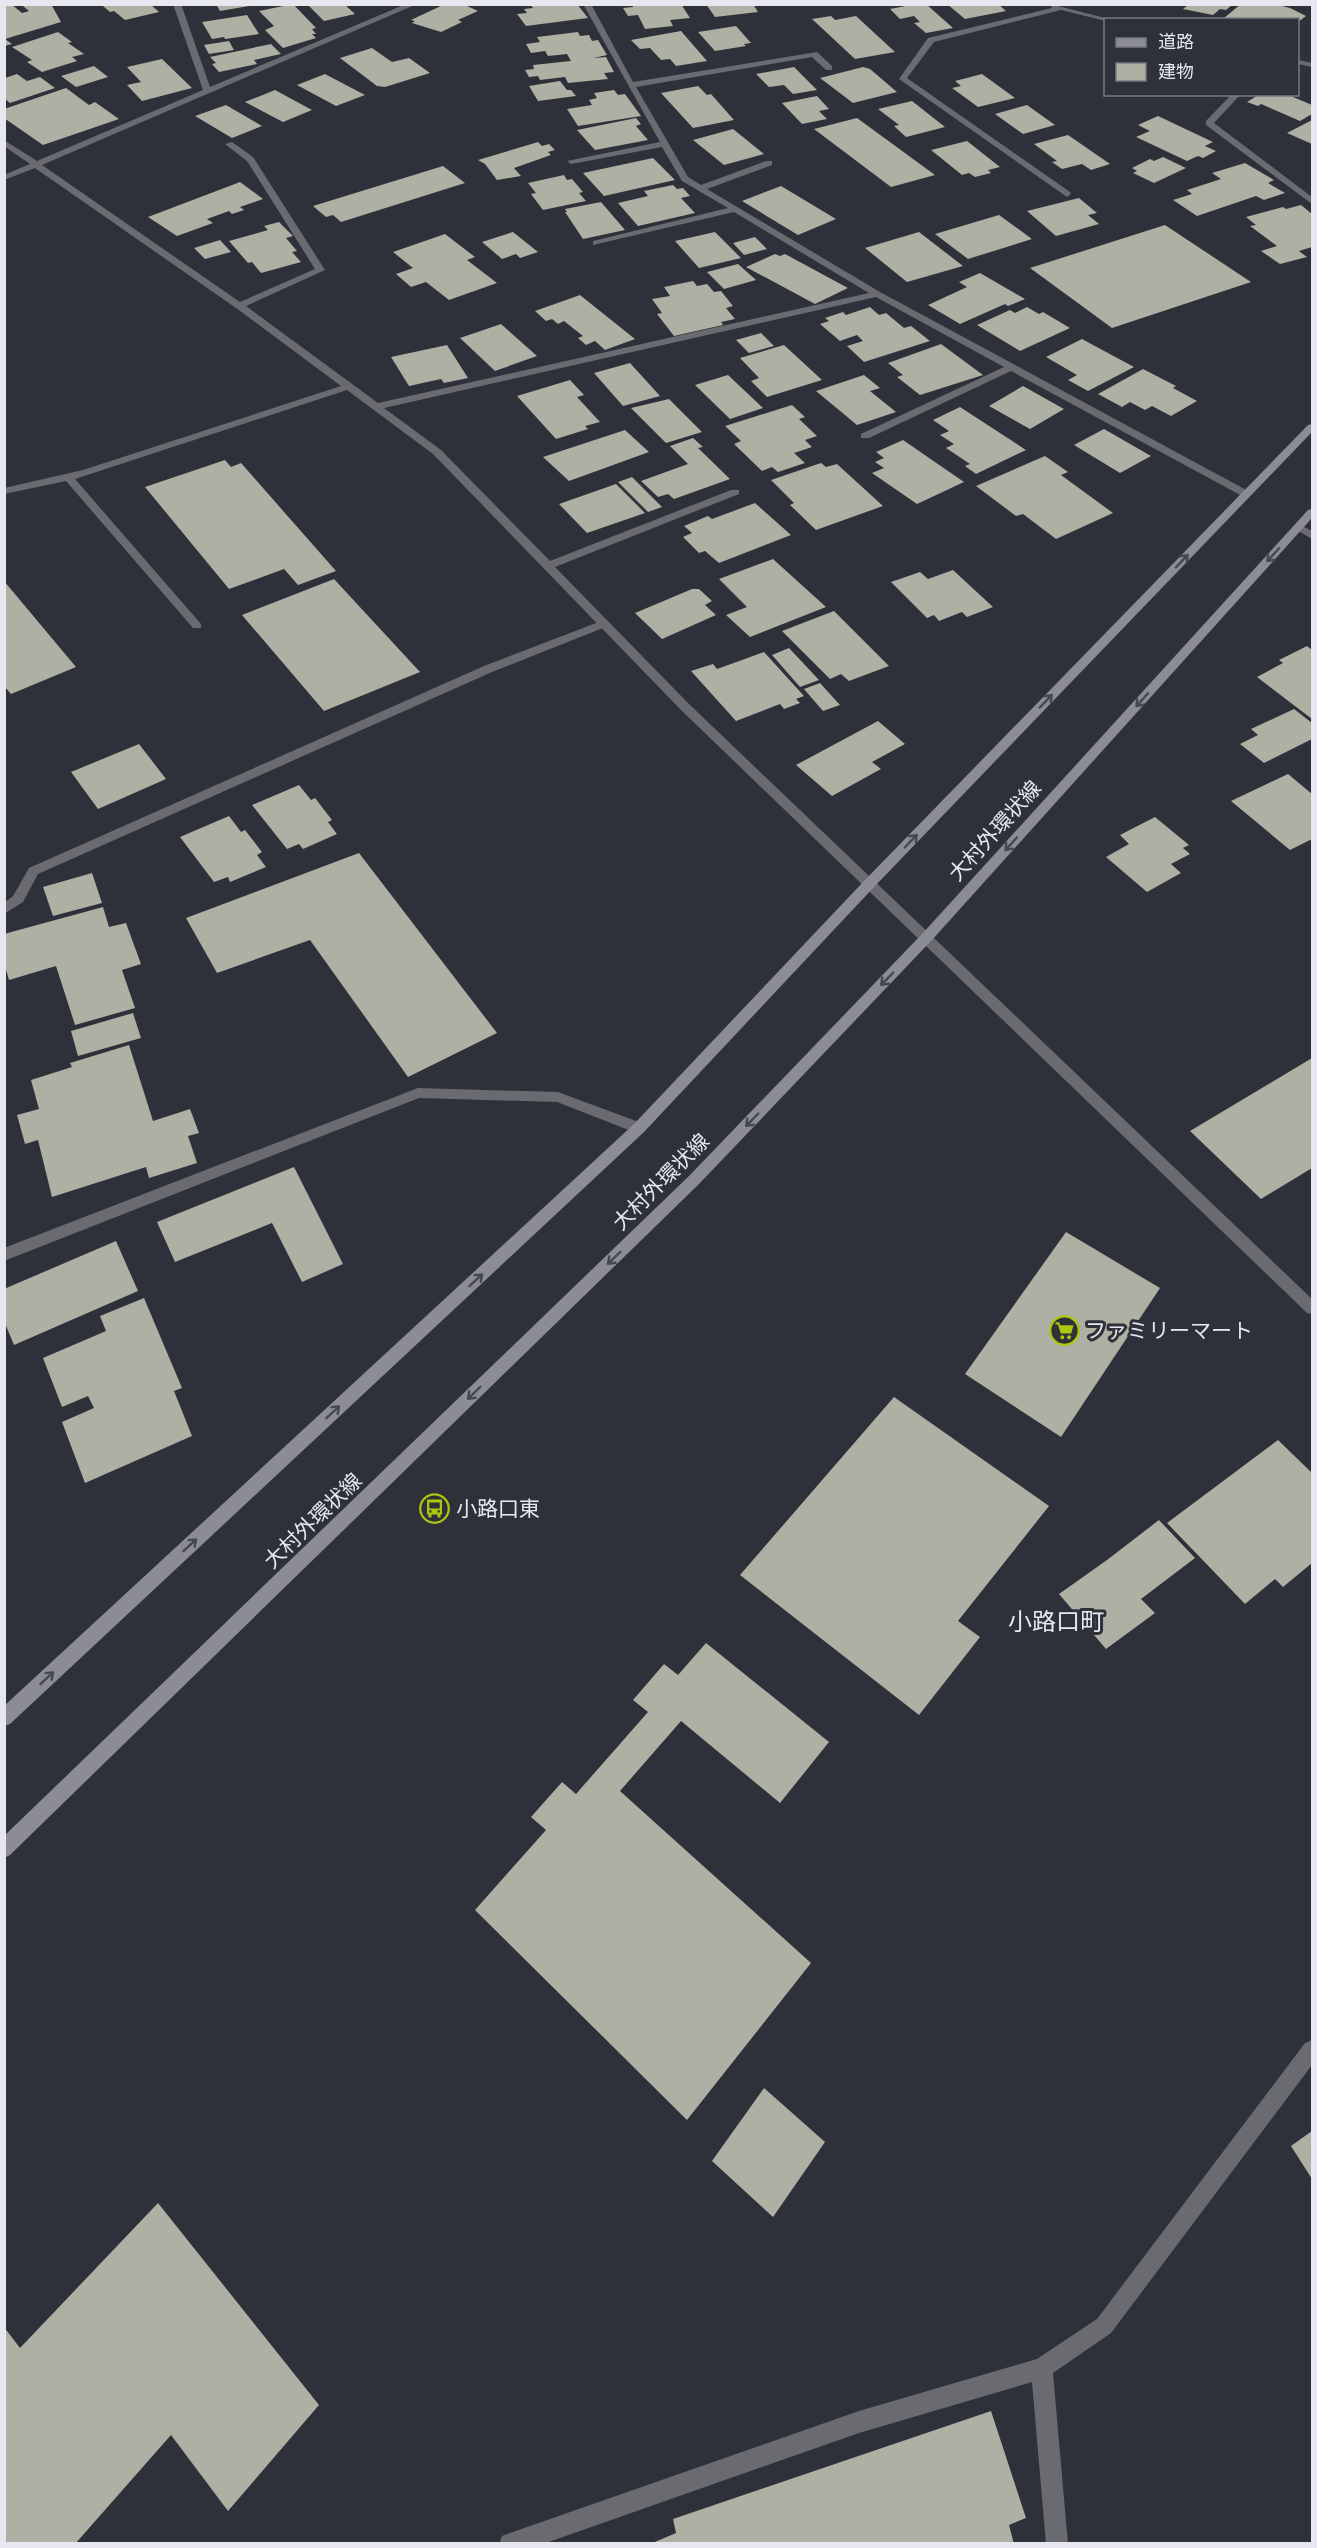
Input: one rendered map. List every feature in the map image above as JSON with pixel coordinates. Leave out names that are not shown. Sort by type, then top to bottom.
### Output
[{"type":"main road","points":[[4,1718],[639,1128],[870,883],[1312,427]]},
{"type":"main road","name":"大村外環状線","points":[[4,1849],[694,1180],[927,937],[1312,512]]},
{"type":"street","points":[[177,4],[208,92]]},
{"type":"street","points":[[4,178],[414,4]]},
{"type":"street","points":[[587,4],[631,86],[686,179],[877,294],[1246,494]]},
{"type":"street","points":[[1047,4],[1104,19]]},
{"type":"street","points":[[1061,9],[932,40],[903,79],[1067,194]]},
{"type":"street","points":[[631,86],[814,54],[829,68]]},
{"type":"street","points":[[1235,96],[1209,123],[1312,201]]},
{"type":"street","points":[[4,142],[239,306],[437,452],[685,707],[1312,1308]]},
{"type":"street","points":[[229,144],[250,159],[320,270],[239,306]]},
{"type":"street","points":[[571,161],[665,144]]},
{"type":"street","points":[[701,188],[769,163]]},
{"type":"street","points":[[596,243],[736,209]]},
{"type":"street","points":[[375,407],[877,294]]},
{"type":"street","points":[[865,436],[1011,367]]},
{"type":"street","points":[[4,491],[68,477],[347,387]]},
{"type":"street","points":[[68,477],[197,626]]},
{"type":"street","points":[[548,566],[735,492]]},
{"type":"street","points":[[1299,527],[1312,536]]},
{"type":"street","points":[[4,910],[18,899],[33,871],[488,669],[604,624]]},
{"type":"street","points":[[4,1255],[418,1093],[558,1097],[639,1128]]},
{"type":"street","points":[[510,2544],[859,2422],[1042,2368],[1104,2326],[1312,2050]]},
{"type":"street","points":[[1042,2368],[1056,2544]]},
{"type":"building","points":[[4,4],[11,4],[22,13],[29,11],[23,6],[51,4],[61,22],[5,39],[12,44],[4,46]]},
{"type":"building","points":[[150,4],[159,12],[125,20],[103,6]]},
{"type":"building","points":[[216,4],[249,4],[249,6],[220,11]]},
{"type":"building","points":[[293,4],[316,28],[312,29],[316,34],[312,34],[316,38],[283,48],[265,30],[274,26],[259,11]]},
{"type":"building","points":[[307,4],[344,4],[355,14],[324,21]]},
{"type":"building","points":[[445,4],[463,4],[478,11],[458,20],[462,22],[441,32],[412,23],[415,21],[411,20]]},
{"type":"building","points":[[530,4],[577,4],[588,18],[526,26],[517,14],[527,13],[524,9],[533,8]]},
{"type":"building","points":[[632,4],[681,4],[690,18],[670,20],[673,26],[645,29],[638,15],[628,16],[623,8],[633,7]]},
{"type":"building","points":[[706,4],[753,4],[758,12],[715,17]]},
{"type":"building","points":[[926,4],[953,28],[926,33],[914,23],[920,22],[914,16],[900,19],[890,9]]},
{"type":"building","points":[[947,4],[998,4],[1006,11],[965,19]]},
{"type":"building","points":[[1241,4],[1274,4],[1290,8],[1306,16],[1299,21],[1299,18],[1224,18]]},
{"type":"building","points":[[1188,5],[1232,5],[1226,10],[1220,9],[1213,15],[1183,9]]},
{"type":"building","points":[[247,15],[259,34],[212,39],[202,22]]},
{"type":"building","points":[[831,16],[835,20],[856,16],[895,52],[855,59],[812,19]]},
{"type":"building","points":[[736,26],[751,43],[744,44],[746,46],[715,51],[698,32]]},
{"type":"building","points":[[681,31],[707,61],[676,66],[670,59],[661,60],[650,48],[640,49],[631,40]]},
{"type":"building","points":[[58,32],[72,42],[68,43],[84,54],[72,57],[77,61],[42,72],[27,62],[32,60],[12,47]]},
{"type":"building","points":[[578,32],[580,36],[589,35],[592,41],[598,40],[607,55],[593,58],[606,57],[614,72],[604,73],[608,79],[568,83],[565,77],[540,80],[538,76],[529,77],[525,70],[534,69],[533,65],[571,61],[567,54],[548,56],[545,51],[531,53],[526,44],[540,42],[537,37]]},
{"type":"building","points":[[229,41],[234,50],[209,54],[204,45]]},
{"type":"building","points":[[271,44],[281,54],[254,60],[257,64],[219,72],[212,64],[216,63],[210,57]]},
{"type":"building","points":[[372,48],[392,62],[409,58],[430,73],[385,87],[377,86],[340,58]]},
{"type":"building","points":[[162,59],[192,88],[142,101],[127,85],[141,82],[127,67]]},
{"type":"building","points":[[94,66],[108,77],[76,87],[61,76]]},
{"type":"building","points":[[794,67],[817,90],[793,94],[784,85],[769,87],[756,74]]},
{"type":"building","points":[[863,67],[870,69],[897,92],[853,103],[820,78]]},
{"type":"building","points":[[17,74],[27,81],[40,77],[55,88],[10,103],[5,99],[5,78]]},
{"type":"building","points":[[325,74],[365,95],[336,106],[297,85]]},
{"type":"building","points":[[982,74],[1015,98],[978,107],[952,88],[961,86],[955,81]]},
{"type":"building","points":[[560,81],[576,96],[538,101],[529,86]]},
{"type":"building","points":[[698,86],[707,95],[711,94],[734,120],[693,128],[661,93]]},
{"type":"building","points":[[66,88],[89,105],[95,102],[119,119],[43,145],[4,118],[4,109]]},
{"type":"building","points":[[275,90],[312,110],[283,122],[245,102]]},
{"type":"building","points":[[614,90],[618,95],[625,94],[641,116],[578,126],[567,109],[592,105],[589,100],[597,98],[594,93]]},
{"type":"building","points":[[817,96],[829,109],[819,111],[827,119],[802,124],[782,103]]},
{"type":"building","points":[[1257,96],[1291,96],[1312,105],[1312,114],[1300,121],[1261,104],[1258,106],[1247,102]]},
{"type":"building","points":[[912,101],[945,127],[906,137],[894,126],[899,125],[878,109]]},
{"type":"building","points":[[226,105],[262,126],[232,138],[195,116]]},
{"type":"building","points":[[1027,105],[1055,125],[1023,134],[995,114]]},
{"type":"building","points":[[1158,116],[1213,142],[1205,146],[1216,151],[1203,158],[1198,156],[1187,161],[1136,137],[1150,131],[1138,125]]},
{"type":"building","points":[[636,118],[641,124],[636,126],[648,140],[595,150],[577,130]]},
{"type":"building","points":[[857,118],[935,175],[891,187],[814,129]]},
{"type":"building","points":[[1312,120],[1312,144],[1287,133]]},
{"type":"building","points":[[733,129],[764,154],[724,165],[693,140]]},
{"type":"building","points":[[1068,135],[1110,164],[1091,170],[1082,164],[1062,169],[1052,162],[1057,161],[1034,144]]},
{"type":"building","points":[[967,141],[1000,167],[988,170],[991,173],[975,177],[969,173],[962,175],[931,150]]},
{"type":"building","points":[[538,142],[542,146],[549,144],[555,150],[548,152],[551,155],[514,168],[521,176],[497,180],[485,164],[478,160]]},
{"type":"building","points":[[1163,157],[1186,168],[1154,183],[1133,173],[1137,171],[1132,168],[1150,159],[1154,161]]},
{"type":"building","points":[[653,158],[675,180],[604,196],[583,173]]},
{"type":"building","points":[[1245,163],[1274,180],[1268,183],[1285,193],[1264,200],[1256,196],[1197,216],[1173,200],[1192,194],[1187,190],[1221,179],[1212,173]]},
{"type":"building","points":[[443,166],[465,183],[341,222],[333,215],[326,217],[313,206]]},
{"type":"building","points":[[564,175],[567,180],[572,179],[583,192],[579,193],[586,201],[543,210],[531,194],[536,193],[528,183]]},
{"type":"building","points":[[240,182],[263,199],[240,207],[244,210],[232,214],[229,211],[207,219],[213,223],[177,236],[148,217]]},
{"type":"building","points":[[673,185],[677,189],[683,188],[690,196],[681,198],[695,213],[638,226],[618,203],[648,196],[644,191]]},
{"type":"building","points":[[781,186],[836,219],[798,235],[742,201]]},
{"type":"building","points":[[1079,198],[1097,213],[1088,215],[1099,224],[1056,236],[1027,211]]},
{"type":"building","points":[[601,202],[625,230],[583,239],[565,209]]},
{"type":"building","points":[[1301,205],[1312,214],[1312,247],[1299,251],[1307,257],[1280,264],[1261,251],[1277,246],[1250,226],[1256,225],[1246,217],[1283,207],[1286,209]]},
{"type":"building","points":[[999,215],[1032,239],[968,259],[935,234]]},
{"type":"building","points":[[279,222],[293,236],[286,238],[297,251],[292,252],[301,262],[261,273],[252,262],[248,263],[229,241],[268,230],[264,226]]},
{"type":"building","points":[[1165,225],[1251,282],[1112,328],[1030,268]]},
{"type":"building","points":[[513,232],[538,252],[520,258],[516,254],[502,259],[482,242]]},
{"type":"building","points":[[715,232],[741,258],[699,268],[675,241]]},
{"type":"building","points":[[919,232],[963,266],[907,282],[865,248]]},
{"type":"building","points":[[445,234],[475,257],[467,260],[497,283],[449,300],[426,282],[411,287],[396,274],[413,268],[393,252]]},
{"type":"building","points":[[755,237],[767,249],[744,255],[733,243]]},
{"type":"building","points":[[220,240],[231,252],[205,259],[194,248]]},
{"type":"building","points":[[775,254],[780,256],[785,254],[848,288],[815,304],[746,267]]},
{"type":"building","points":[[738,264],[756,280],[724,289],[707,272]]},
{"type":"building","points":[[980,273],[1025,299],[1008,306],[1005,304],[960,324],[928,305],[967,287],[959,282]]},
{"type":"building","points":[[693,281],[697,286],[707,284],[714,292],[721,291],[733,306],[726,308],[735,319],[721,322],[723,325],[674,336],[657,314],[662,313],[652,299],[670,296],[664,287]]},
{"type":"building","points":[[580,295],[635,339],[605,350],[595,341],[586,345],[578,338],[583,336],[564,321],[558,324],[552,319],[546,321],[535,311]]},
{"type":"building","points":[[870,307],[879,315],[886,313],[904,328],[911,326],[930,341],[864,362],[847,346],[863,341],[857,335],[840,341],[820,324],[829,321],[825,318],[843,312],[846,315]]},
{"type":"building","points":[[1027,307],[1039,314],[1043,312],[1070,328],[1020,351],[977,325],[1010,310],[1015,313]]},
{"type":"building","points":[[501,324],[537,356],[495,371],[460,338]]},
{"type":"building","points":[[761,333],[774,346],[749,353],[736,340]]},
{"type":"building","points":[[1082,339],[1134,367],[1088,391],[1068,380],[1077,375],[1046,357]]},
{"type":"building","points":[[941,344],[983,375],[920,395],[897,377],[903,375],[888,363]]},
{"type":"building","points":[[447,345],[468,378],[444,383],[441,379],[409,386],[391,357]]},
{"type":"building","points":[[784,345],[822,380],[767,397],[751,381],[759,378],[740,358]]},
{"type":"building","points":[[630,363],[660,396],[623,406],[594,373]]},
{"type":"building","points":[[1143,369],[1176,386],[1173,388],[1197,401],[1171,416],[1152,406],[1145,410],[1130,402],[1122,407],[1098,394]]},
{"type":"building","points":[[728,375],[763,408],[730,419],[695,385]]},
{"type":"building","points":[[864,375],[880,388],[870,391],[896,412],[857,425],[816,391]]},
{"type":"building","points":[[570,380],[584,395],[577,397],[600,422],[585,426],[588,429],[556,439],[517,396]]},
{"type":"building","points":[[1023,386],[1064,409],[1030,429],[989,406]]},
{"type":"building","points":[[669,399],[702,432],[666,443],[631,408]]},
{"type":"building","points":[[792,405],[805,417],[799,419],[817,436],[805,440],[812,447],[794,453],[805,463],[778,472],[772,467],[762,471],[734,444],[741,441],[725,426]]},
{"type":"building","points":[[960,407],[1026,450],[976,474],[965,466],[970,464],[946,448],[954,444],[940,435],[949,431],[933,420]]},
{"type":"building","points":[[1104,429],[1151,456],[1120,473],[1074,445]]},
{"type":"building","points":[[625,430],[649,452],[569,481],[543,457]]},
{"type":"building","points":[[693,438],[703,447],[698,448],[730,479],[674,499],[668,494],[658,497],[641,481],[688,464],[670,446]]},
{"type":"building","points":[[903,440],[964,482],[917,504],[872,473],[884,468],[875,462],[884,458],[876,452]]},
{"type":"building","points":[[1045,456],[1068,472],[1061,475],[1113,513],[1056,539],[1023,514],[1016,516],[976,486]]},
{"type":"building","points":[[225,460],[231,467],[241,463],[336,571],[298,585],[284,569],[229,589],[145,487]]},
{"type":"building","points":[[821,463],[826,467],[837,464],[883,506],[816,530],[790,505],[794,503],[771,480]]},
{"type":"building","points":[[632,477],[662,507],[648,512],[618,482]]},
{"type":"building","points":[[616,484],[645,513],[587,533],[559,504]]},
{"type":"building","points":[[755,503],[791,535],[719,563],[705,551],[699,553],[683,537],[692,533],[684,526],[708,516],[712,519]]},
{"type":"building","points":[[773,559],[826,607],[750,637],[726,615],[747,607],[719,579]]},
{"type":"building","points":[[953,570],[993,607],[967,617],[962,612],[939,621],[934,615],[927,618],[891,582],[920,572],[928,579]]},
{"type":"building","points":[[334,579],[420,672],[324,711],[242,615]]},
{"type":"building","points":[[4,581],[76,667],[11,694],[4,686]]},
{"type":"building","points":[[692,589],[699,589],[712,601],[705,605],[716,615],[662,639],[635,613]]},
{"type":"building","points":[[834,611],[889,666],[849,681],[841,674],[830,679],[782,631]]},
{"type":"building","points":[[1307,646],[1312,650],[1312,719],[1257,677],[1283,663],[1279,660]]},
{"type":"building","points":[[789,648],[819,680],[800,687],[772,655]]},
{"type":"building","points":[[764,652],[804,696],[796,699],[800,703],[784,709],[780,704],[736,721],[691,671],[713,664],[717,669]]},
{"type":"building","points":[[820,683],[840,705],[823,711],[804,689]]},
{"type":"building","points":[[1294,709],[1312,723],[1312,739],[1264,763],[1240,744],[1258,735],[1251,729]]},
{"type":"building","points":[[878,721],[905,744],[872,762],[881,769],[832,796],[796,765]]},
{"type":"building","points":[[139,744],[166,779],[98,809],[71,772]]},
{"type":"building","points":[[1288,774],[1312,794],[1312,839],[1290,850],[1231,801]]},
{"type":"building","points":[[299,785],[311,800],[315,798],[332,820],[328,822],[337,834],[303,849],[299,844],[287,849],[252,805]]},
{"type":"building","points":[[229,816],[241,832],[245,830],[262,852],[257,855],[266,867],[230,882],[228,877],[214,882],[180,837]]},
{"type":"building","points":[[1155,817],[1189,845],[1183,848],[1190,854],[1171,864],[1181,873],[1147,892],[1106,857],[1129,844],[1120,835]]},
{"type":"building","points":[[359,853],[497,1033],[408,1077],[310,940],[217,973],[186,918]]},
{"type":"building","points":[[92,873],[102,903],[53,916],[43,887]]},
{"type":"building","points":[[103,907],[109,927],[126,923],[141,964],[122,970],[135,1008],[75,1025],[56,966],[9,980],[4,963],[4,934]]},
{"type":"building","points":[[133,1013],[141,1038],[78,1056],[71,1031]]},
{"type":"building","points":[[129,1045],[153,1121],[190,1109],[199,1133],[188,1136],[197,1163],[149,1178],[146,1167],[52,1197],[38,1140],[25,1144],[17,1115],[39,1109],[31,1080],[72,1067],[70,1063]]},
{"type":"building","points":[[1312,1058],[1312,1168],[1261,1199],[1190,1131]]},
{"type":"building","points":[[294,1167],[343,1264],[302,1282],[272,1223],[175,1262],[157,1222]]},
{"type":"building","name":"ファミリーマート","points":[[1066,1232],[1160,1288],[1061,1437],[965,1374]]},
{"type":"building","points":[[116,1241],[138,1291],[14,1345],[4,1321],[4,1289]]},
{"type":"building","points":[[144,1298],[182,1388],[174,1391],[192,1436],[85,1483],[62,1422],[94,1408],[88,1396],[62,1407],[43,1358],[106,1331],[100,1316]]},
{"type":"building","points":[[894,1397],[1049,1506],[958,1621],[980,1637],[919,1715],[740,1575]]},
{"type":"building","points":[[1278,1440],[1312,1473],[1312,1563],[1283,1587],[1275,1579],[1245,1604],[1167,1523]]},
{"type":"building","points":[[1159,1520],[1195,1558],[1141,1599],[1155,1613],[1106,1649],[1059,1594]]},
{"type":"building","points":[[706,1643],[829,1742],[780,1803],[681,1721],[620,1791],[811,1963],[687,2120],[475,1910],[546,1830],[531,1817],[562,1782],[576,1794],[648,1712],[633,1700],[664,1664],[678,1675]]},
{"type":"building","points":[[764,2088],[825,2142],[773,2217],[712,2161]]},
{"type":"building","points":[[1312,2131],[1312,2179],[1291,2146]]},
{"type":"building","points":[[158,2203],[319,2405],[228,2511],[171,2435],[75,2544],[4,2544],[4,2327],[20,2348]]},
{"type":"building","points":[[991,2411],[1026,2518],[1009,2525],[1014,2544],[650,2544],[676,2533],[673,2519]]},
{"type":"place","name":"ファミリーマート","points":[[1064,1331]]},
{"type":"place","name":"小路口東","points":[[435,1509]]},
{"type":"district","name":"小路口町","points":[[1056,1622]]}]
